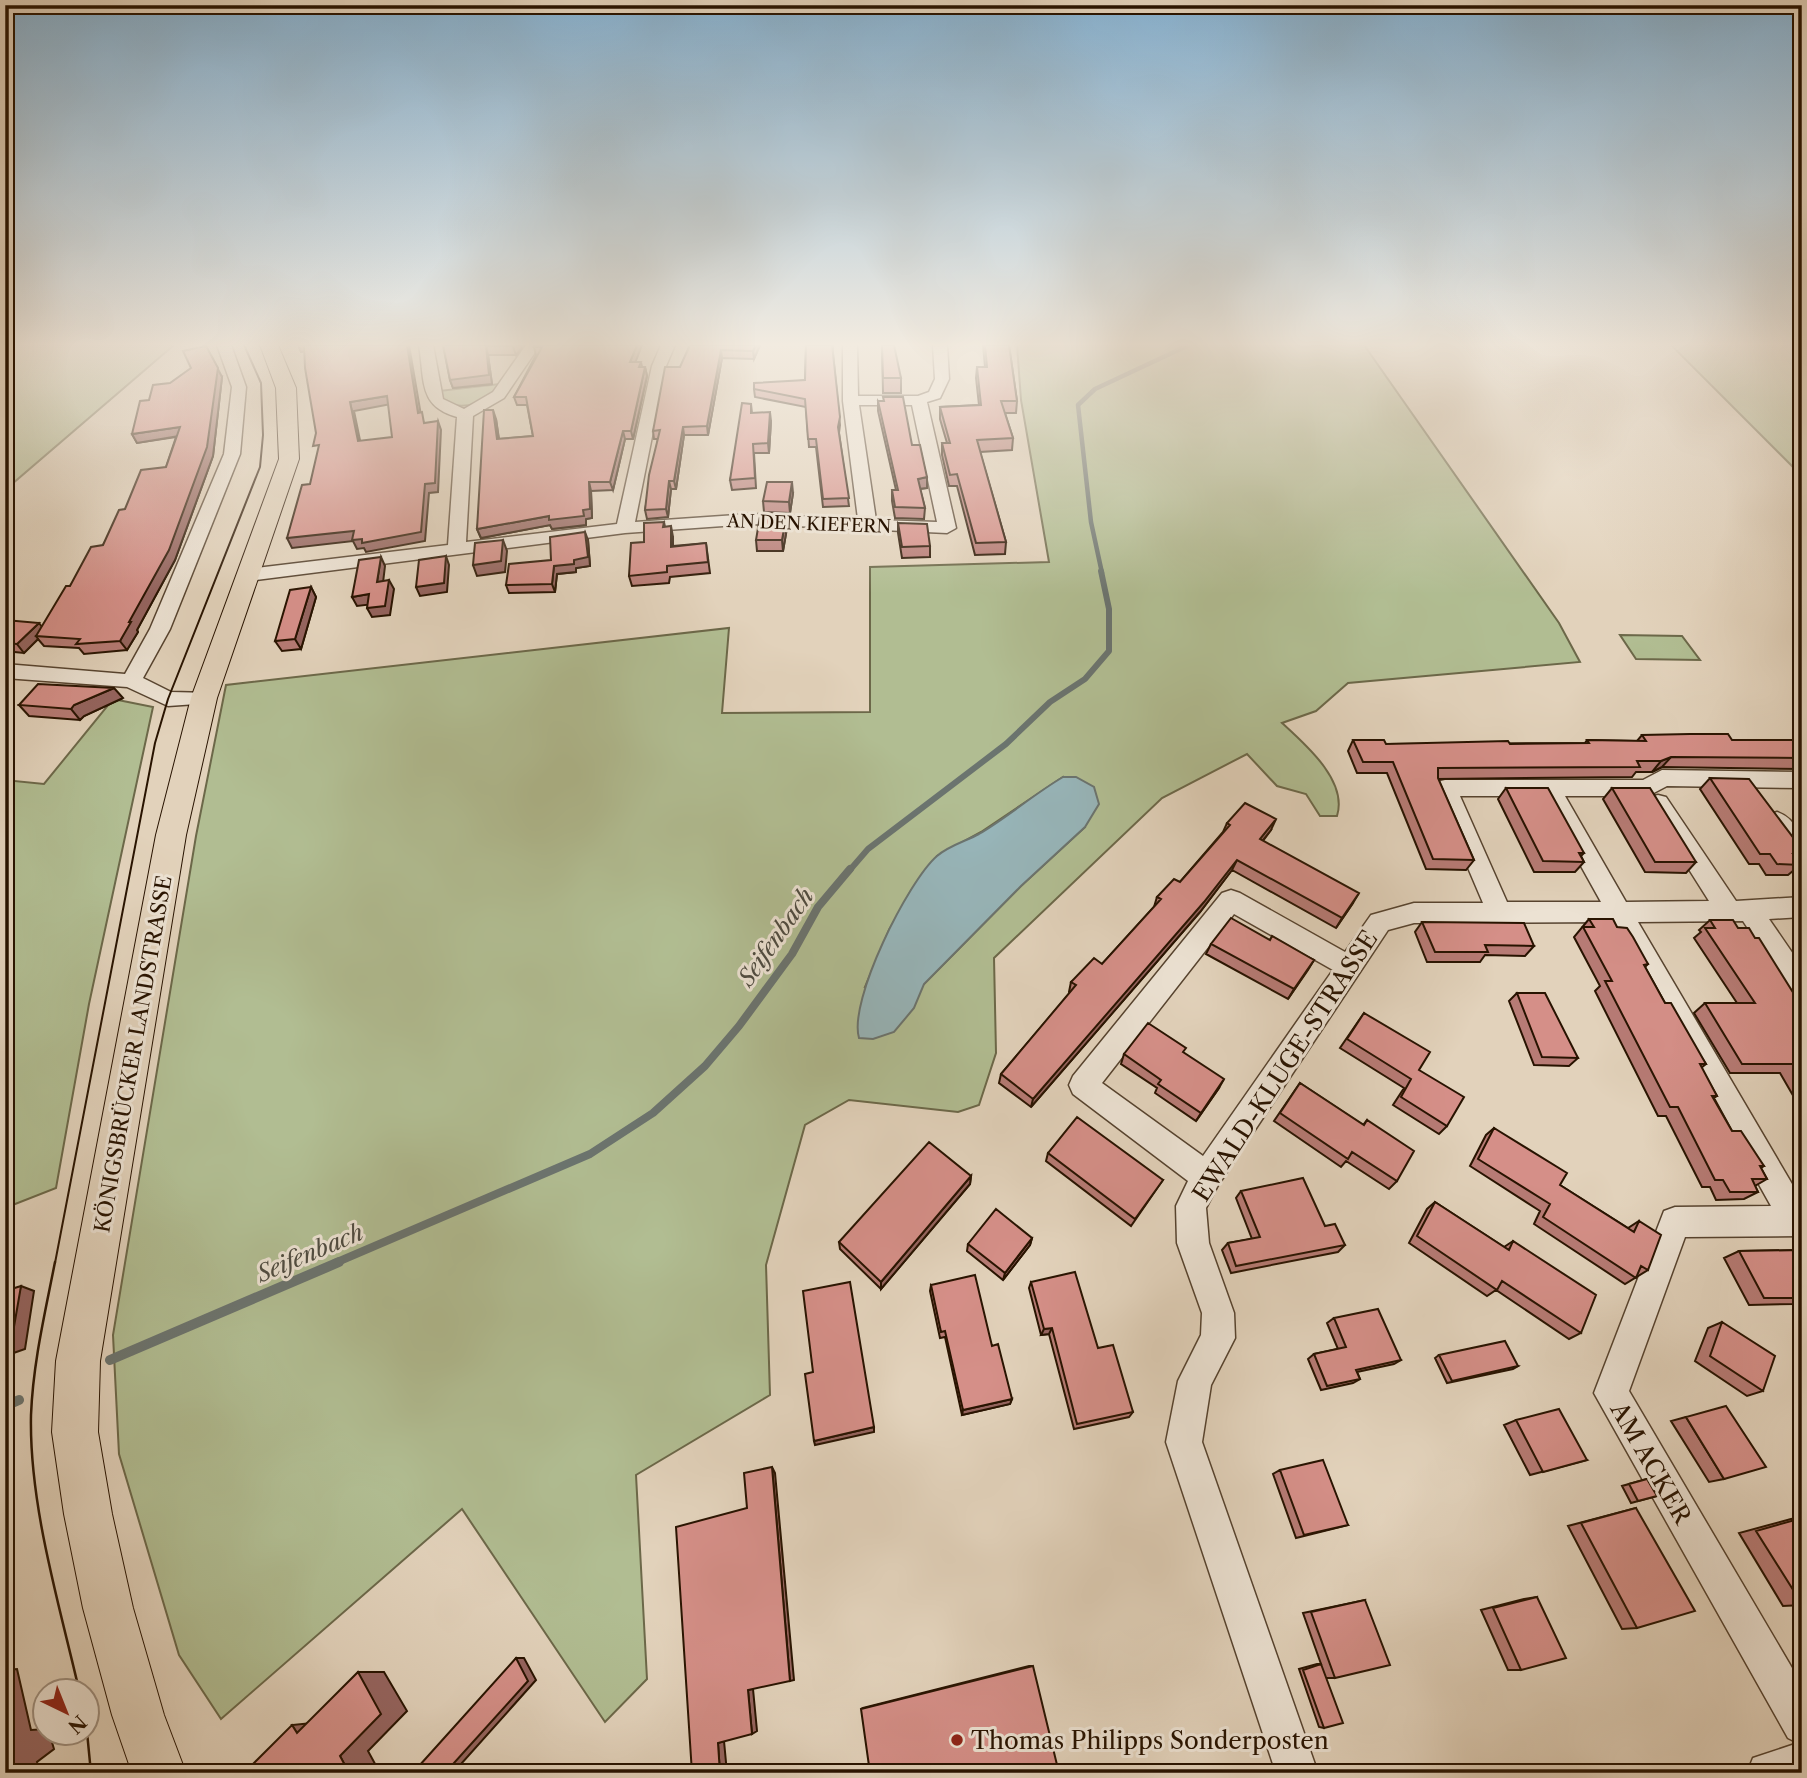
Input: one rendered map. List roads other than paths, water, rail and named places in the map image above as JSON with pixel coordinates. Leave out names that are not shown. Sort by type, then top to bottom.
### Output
[{"type":"main road","name":"KÖNIGSBRÜCKER LANDSTRASSE","points":[[159,1773],[138,1715],[108,1608],[88,1514],[75,1432],[78,1361],[172,835],[204,698],[289,459],[288,428]]},
{"type":"street","points":[[131,681],[160,629],[232,454],[235,428]]},
{"type":"street","points":[[457,548],[464,428]]},
{"type":"street","points":[[625,528],[646,428]]},
{"type":"street","points":[[855,428],[868,525]]},
{"type":"street","name":"AN DEN KIEFERN","points":[[248,575],[625,528],[751,519],[947,528],[925,428]]},
{"type":"street","points":[[5,671],[131,681],[168,699],[204,698]]},
{"type":"street","points":[[1499,912],[1445,788],[1648,788],[1662,778],[1802,780]]},
{"type":"street","points":[[1748,781],[1802,854]]},
{"type":"street","name":"AM ACKER","points":[[1548,787],[1617,911],[1799,1221],[1675,1222],[1611,1393],[1802,1724]]},
{"type":"street","points":[[1648,788],[1802,989]]},
{"type":"street","points":[[1206,1177],[1083,1085],[1231,900],[1350,967]]},
{"type":"street","name":"EWALD-KLUGE-STRASSE","points":[[1297,1773],[1184,1442],[1195,1381],[1218,1338],[1218,1313],[1193,1243],[1191,1206],[1206,1177],[1380,922],[1414,913],[1740,911],[1802,907]]},
{"type":"street","points":[[1768,1773],[1802,1762]]},
{"type":"water","points":[[1063,777],[1076,777],[1094,787],[1099,804],[1085,827],[1021,886],[924,984],[914,1008],[894,1032],[873,1039],[859,1038],[858,1021],[862,997],[871,971],[897,915],[925,869],[941,852],[979,834]]},
{"type":"waterway","name":"Seifenbach","points":[[1081,428],[1091,522],[1102,573]]},
{"type":"waterway","name":"Seifenbach","points":[[849,871],[868,849],[1006,744],[1050,702],[1085,679],[1109,651],[1109,609],[1101,571]]},
{"type":"waterway","name":"Seifenbach","points":[[335,1263],[590,1154],[653,1113],[705,1066],[739,1026],[792,954],[818,907],[850,869]]},
{"type":"waterway","name":"Seifenbach","points":[[110,1360],[339,1262]]},
{"type":"waterway","name":"Seifenbach","points":[[5,1406],[19,1400]]},
{"type":"tram line","points":[[55,1263],[155,743],[168,699],[260,467],[263,428]]},
{"type":"tram line","points":[[55,1262],[34,1376],[32,1449],[40,1519],[76,1676]]},
{"type":"tram line","points":[[88,1746],[91,1773]]},
{"type":"place","name":"Thomas Philipps Sonderposten","points":[[957,1740]]}]
